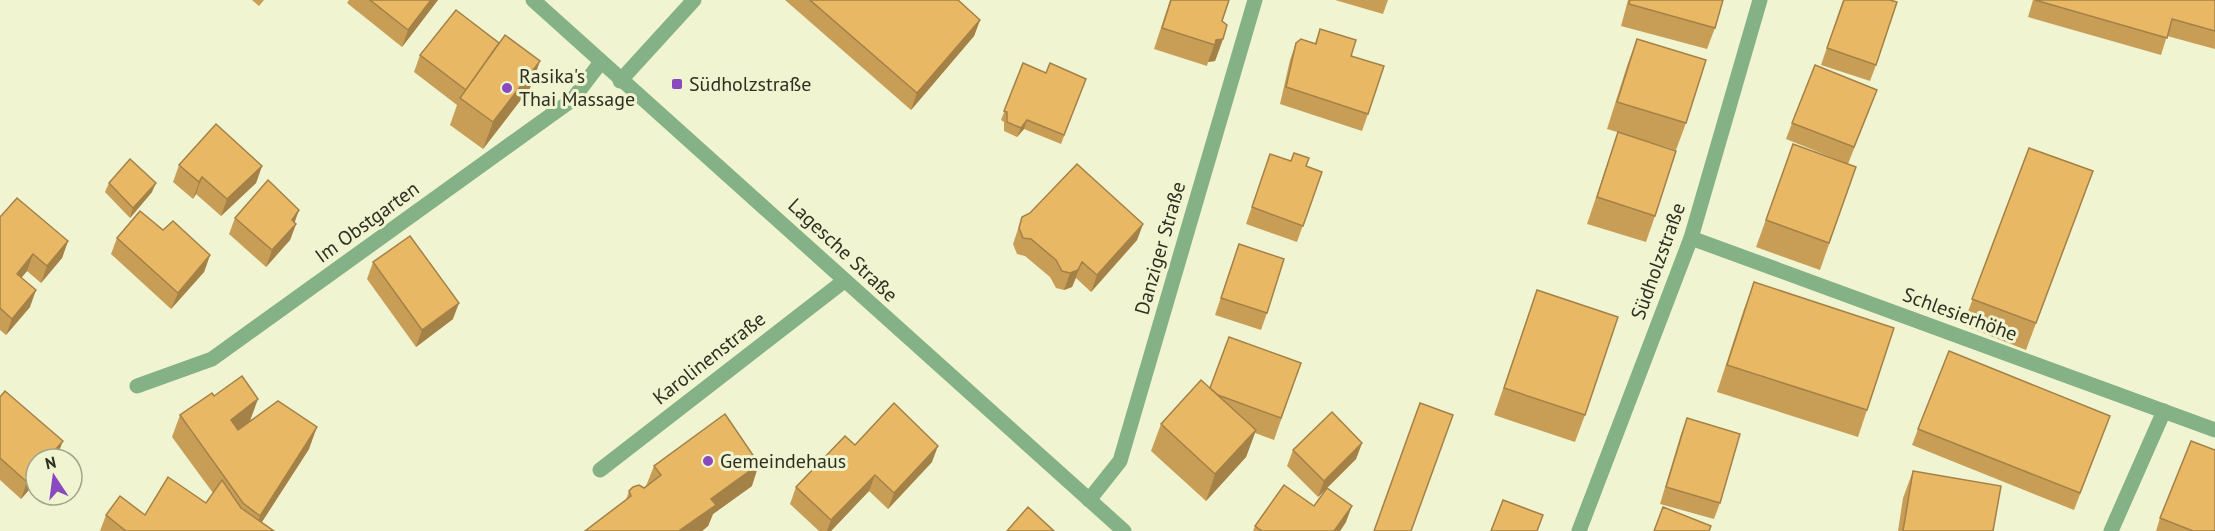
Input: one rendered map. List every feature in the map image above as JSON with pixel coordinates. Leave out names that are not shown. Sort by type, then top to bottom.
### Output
[{"type":"street","name":"Lagesche Straße","points":[[533,0],[620,81],[1124,531]]},
{"type":"street","points":[[620,81],[694,0]]},
{"type":"street","name":"Danziger Straße","points":[[1089,500],[1120,461],[1255,0]]},
{"type":"street","name":"Südholzstraße","points":[[1579,531],[1691,238],[1760,0]]},
{"type":"street","name":"Im Obstgarten","points":[[137,386],[212,359],[572,100],[601,62]]},
{"type":"street","name":"Schlesierhöhe","points":[[1691,238],[2215,430]]},
{"type":"street","name":"Karolinenstraße","points":[[600,470],[844,280]]},
{"type":"street","points":[[2111,531],[2164,411]]},
{"type":"building","points":[[370,0],[431,0],[408,30]]},
{"type":"building","points":[[810,0],[958,0],[980,20],[917,93]]},
{"type":"building","points":[[1171,0],[1229,0],[1222,21],[1227,25],[1223,39],[1216,40],[1215,45],[1162,28]]},
{"type":"building","points":[[1630,0],[1723,0],[1715,28],[1629,4]]},
{"type":"building","points":[[1844,0],[1897,2],[1876,65],[1827,48]]},
{"type":"building","points":[[2035,0],[2215,0],[2215,31],[2172,19],[2167,38]]},
{"type":"building","points":[[456,10],[499,43],[466,90],[420,55]]},
{"type":"building","points":[[1320,29],[1356,40],[1351,56],[1384,66],[1368,114],[1286,87],[1296,43],[1301,39],[1316,44]]},
{"type":"building","points":[[505,35],[540,61],[493,122],[460,98]]},
{"type":"building","points":[[1637,39],[1706,60],[1686,123],[1617,102]]},
{"type":"building","points":[[1023,63],[1046,73],[1050,63],[1086,79],[1064,135],[1027,120],[1021,128],[1007,122],[1007,112],[1004,111]]},
{"type":"building","points":[[1815,65],[1877,90],[1854,147],[1792,123]]},
{"type":"building","points":[[216,124],[262,166],[227,199],[202,177],[199,182],[179,165]]},
{"type":"building","points":[[1618,132],[1676,151],[1655,216],[1597,197]]},
{"type":"building","points":[[1793,144],[1856,167],[1829,243],[1766,220]]},
{"type":"building","points":[[2029,148],[2093,171],[2036,323],[1972,299]]},
{"type":"building","points":[[1294,153],[1309,158],[1306,166],[1322,172],[1303,226],[1252,207],[1270,154],[1291,161]]},
{"type":"building","points":[[130,159],[156,183],[133,208],[109,183]]},
{"type":"building","points":[[1077,164],[1143,224],[1097,275],[1082,262],[1078,270],[1070,273],[1062,271],[1056,260],[1031,239],[1023,238],[1019,228],[1022,217],[1030,213]]},
{"type":"building","points":[[268,180],[299,210],[292,220],[296,224],[272,250],[235,218]]},
{"type":"building","points":[[17,198],[68,241],[47,266],[33,254],[17,274],[36,290],[12,319],[0,308],[0,217]]},
{"type":"building","points":[[140,211],[163,230],[173,221],[210,255],[178,293],[117,238]]},
{"type":"building","points":[[410,236],[459,303],[422,330],[373,262]]},
{"type":"building","points":[[1239,244],[1284,259],[1267,313],[1221,298]]},
{"type":"building","points":[[1754,282],[1894,328],[1867,410],[1727,365]]},
{"type":"building","points":[[1537,290],[1618,317],[1585,415],[1504,388]]},
{"type":"building","points":[[1229,337],[1301,363],[1281,418],[1218,395],[1210,388]]},
{"type":"building","points":[[1949,351],[2110,416],[2080,493],[1918,429]]},
{"type":"building","points":[[242,376],[258,399],[231,420],[238,430],[278,401],[317,427],[260,516],[243,503],[180,415],[212,393],[214,396]]},
{"type":"building","points":[[1201,380],[1256,430],[1215,474],[1161,424]]},
{"type":"building","points":[[5,391],[63,441],[58,447],[24,447],[24,479],[0,458],[0,397]]},
{"type":"building","points":[[894,403],[938,446],[894,493],[875,475],[831,520],[796,487],[845,436],[855,445]]},
{"type":"building","points":[[1420,403],[1453,415],[1411,531],[1374,531]]},
{"type":"building","points":[[1332,412],[1362,443],[1324,481],[1293,450]]},
{"type":"building","name":"Gemeindehaus","points":[[725,414],[759,464],[711,499],[716,505],[681,531],[585,531],[631,496],[629,491],[633,487],[639,485],[644,488],[661,475],[654,466]]},
{"type":"building","points":[[1687,418],[1740,434],[1720,503],[1666,487]]},
{"type":"building","points":[[2191,441],[2215,450],[2215,531],[2193,531],[2160,518]]},
{"type":"building","points":[[1913,471],[2001,486],[1993,531],[1903,531]]},
{"type":"building","points":[[168,477],[206,503],[222,480],[241,508],[274,531],[126,531],[106,515],[120,496],[145,515]]},
{"type":"building","points":[[1284,485],[1314,506],[1327,488],[1352,506],[1334,531],[1262,531],[1255,526]]},
{"type":"building","points":[[1503,500],[1543,515],[1537,531],[1491,531]]},
{"type":"building","points":[[1028,507],[1054,531],[1007,531]]},
{"type":"building","points":[[1663,507],[1711,526],[1709,531],[1654,531]]},
{"type":"place","name":"Südholzstraße","points":[[677,84]]},
{"type":"place","name":"Rasika's Thai Massage","points":[[507,88]]},
{"type":"place","name":"Gemeindehaus","points":[[708,461]]}]
